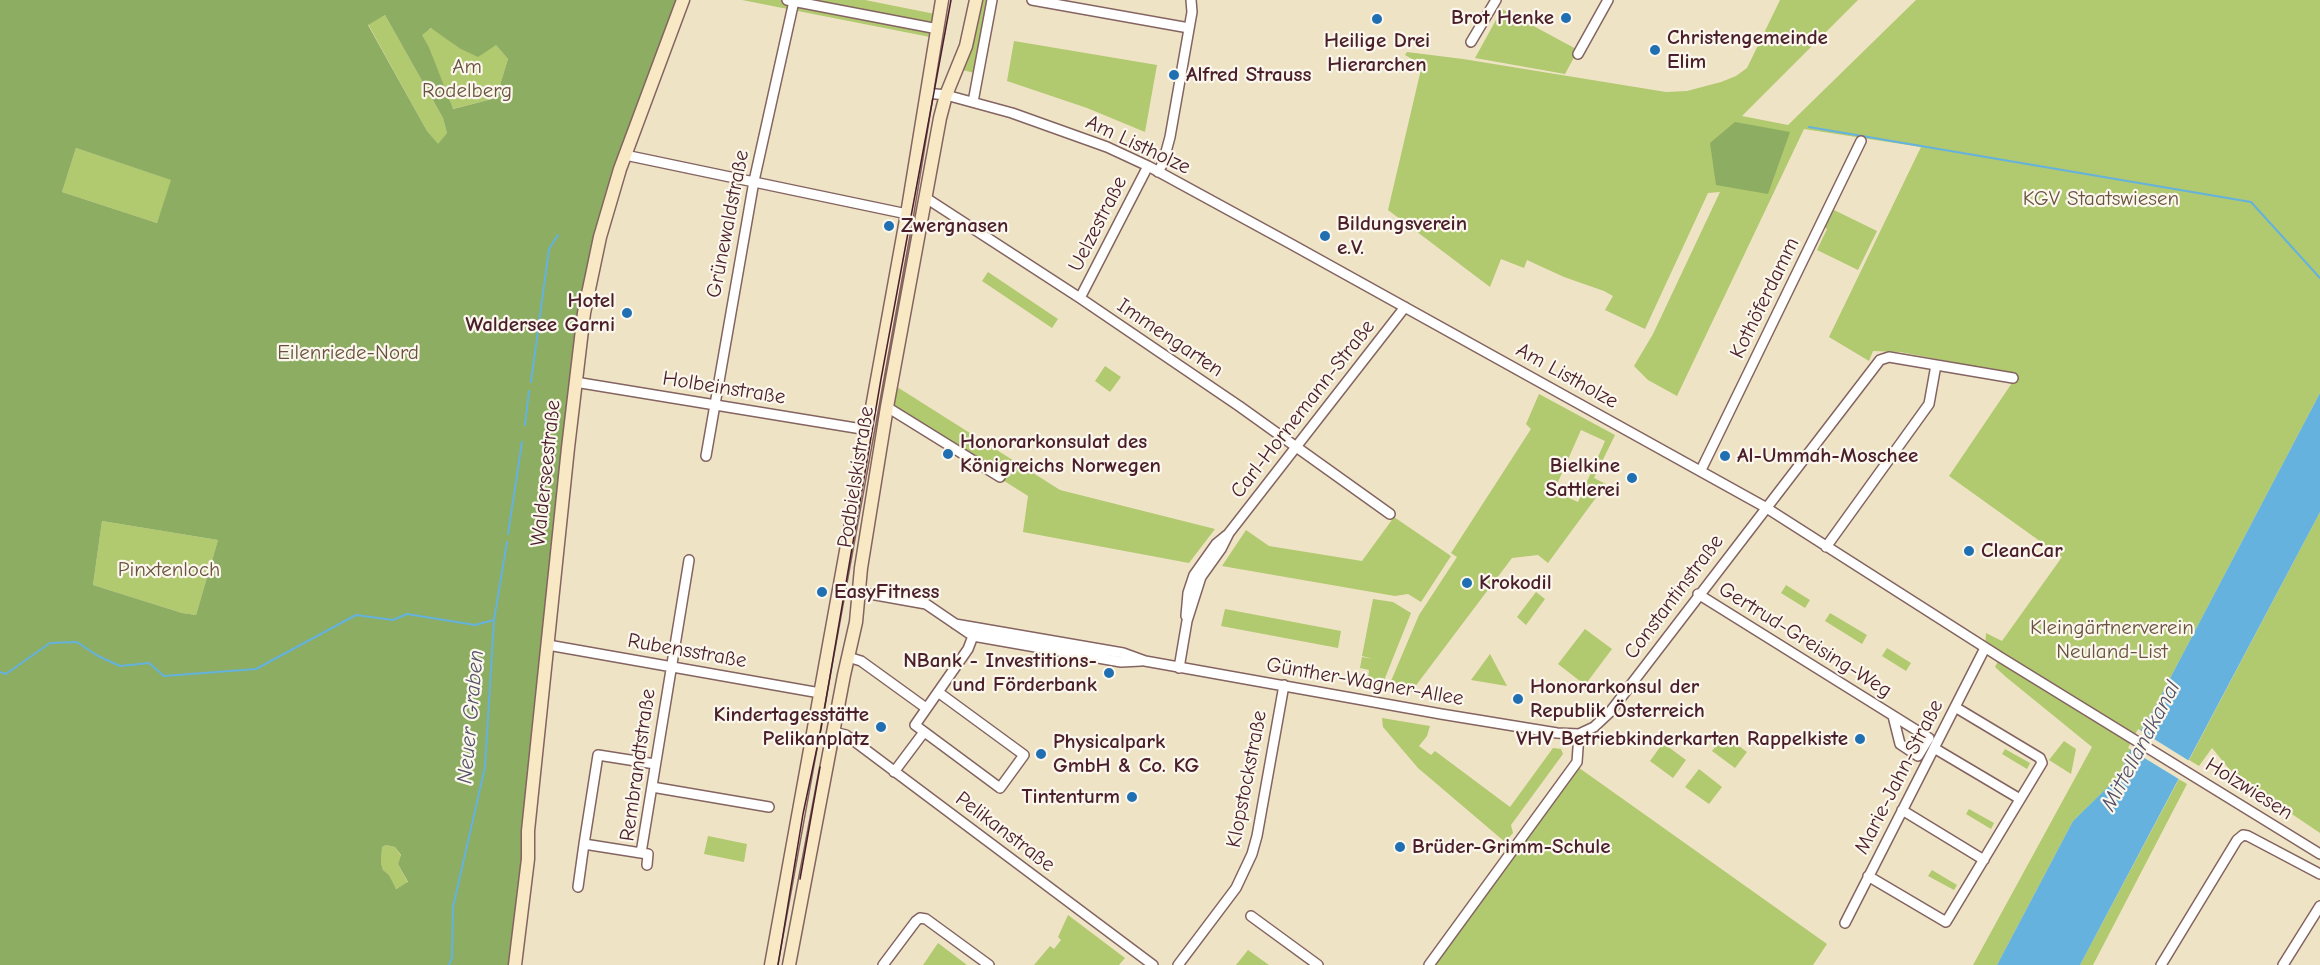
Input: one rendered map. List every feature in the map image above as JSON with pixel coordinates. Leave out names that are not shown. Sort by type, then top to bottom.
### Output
[{"type":"main road","name":"Walderseestraße","points":[[515,965],[527,869],[528,831],[584,313],[600,237],[625,155],[683,0]]},
{"type":"main road","name":"Podbielskistraße","points":[[771,965],[907,214],[942,0]]},
{"type":"main road","name":"Podbielskistraße","points":[[789,965],[857,615],[861,568],[887,406],[940,118],[946,95],[966,46],[976,0]]},
{"type":"main road","points":[[840,588],[859,592]]},
{"type":"main road","points":[[814,728],[833,732]]},
{"type":"street","points":[[850,12],[852,0]]},
{"type":"street","points":[[973,102],[992,0]]},
{"type":"street","points":[[1032,0],[1189,28]]},
{"type":"street","points":[[1158,172],[1163,163],[1170,137],[1189,28],[1191,0]]},
{"type":"street","points":[[1471,42],[1496,0]]},
{"type":"street","points":[[1578,54],[1608,0]]},
{"type":"street","points":[[791,1],[938,29]]},
{"type":"street","name":"Grünewaldstraße","points":[[706,456],[754,181],[791,1]]},
{"type":"street","name":"Am Listholze","points":[[926,93],[973,102],[1063,130],[1148,166],[1765,507],[1985,648],[2159,754]]},
{"type":"street","name":"Kothöferdamm","points":[[1701,470],[1861,141]]},
{"type":"street","points":[[625,155],[907,214]]},
{"type":"street","name":"Uelzestraße","points":[[1080,298],[1148,166]]},
{"type":"street","name":"Immengarten","points":[[926,198],[1080,298],[1296,446],[1390,514]]},
{"type":"street","name":"Carl-Hornemann-Straße","points":[[1179,668],[1187,621],[1185,612],[1188,593],[1194,575],[1216,544],[1229,533],[1405,307]]},
{"type":"street","name":"Constantinstraße","points":[[1579,734],[1603,720],[1880,360],[1889,357],[2013,378]]},
{"type":"street","points":[[1827,547],[1929,404],[1936,365]]},
{"type":"street","name":"Holbeinstraße","points":[[575,382],[868,430]]},
{"type":"street","points":[[887,406],[1000,477]]},
{"type":"street","name":"Rembrandtstraße","points":[[647,865],[648,854],[642,853],[689,560]]},
{"type":"street","name":"Günther-Wagner-Allee","points":[[859,592],[926,604],[973,636],[1121,662],[1144,661]]},
{"type":"street","name":"Gertrud-Greising-Weg","points":[[1698,594],[1893,716]]},
{"type":"street","name":"Günther-Wagner-Allee","points":[[955,624],[1123,653],[1144,661],[1179,668],[1549,732],[1579,734]]},
{"type":"street","points":[[938,692],[1024,755],[1000,788],[915,725],[968,648],[973,636]]},
{"type":"street","name":"Rubensstraße","points":[[548,645],[820,693]]},
{"type":"street","name":"Marie-Jahn-Straße","points":[[1845,922],[1985,648]]},
{"type":"street","points":[[848,657],[861,661],[926,708]]},
{"type":"street","name":"Klopstockstraße","points":[[1178,965],[1236,888],[1252,855],[1284,685]]},
{"type":"street","points":[[1869,876],[1946,922],[2042,760],[1954,707]]},
{"type":"street","name":"Pelikanstraße","points":[[833,732],[846,735],[1153,965]]},
{"type":"street","points":[[894,772],[924,732]]},
{"type":"street","points":[[1429,965],[1577,762],[1579,734]]},
{"type":"street","points":[[578,888],[599,745]]},
{"type":"street","points":[[1934,747],[2020,799]]},
{"type":"street","name":"Holzwiesen","points":[[2159,754],[2320,854]]},
{"type":"street","points":[[598,755],[656,764]]},
{"type":"street","points":[[652,787],[769,807]]},
{"type":"street","points":[[1902,810],[1984,860]]},
{"type":"street","points":[[2161,965],[2237,840],[2243,835],[2320,874]]},
{"type":"street","points":[[584,844],[642,853]]},
{"type":"street","points":[[2283,965],[2320,906]]},
{"type":"street","points":[[1251,916],[1318,965]]},
{"type":"street","points":[[883,965],[920,918],[926,919],[989,965]]},
{"type":"green space","name":"Eilenriede-Nord","points":[[0,0],[683,0],[620,169],[584,313],[515,965],[0,965]],"holes":[[[385,15],[443,118],[447,133],[438,144],[427,131],[368,25]],[[431,28],[459,48],[478,57],[496,45],[508,59],[496,98],[453,109],[429,47],[422,35]],[[76,148],[171,180],[157,223],[62,192]],[[102,521],[218,540],[196,615],[182,613],[93,585]],[[386,845],[395,847],[401,855],[398,864],[408,882],[396,889],[381,863],[382,847]]]},
{"type":"green space","points":[[742,0],[865,0],[940,15],[930,37]]},
{"type":"green space","points":[[982,0],[988,0],[975,73],[962,70]]},
{"type":"green space","name":"KGV Staatswiesen","points":[[1780,0],[1858,0],[1742,116],[1788,125],[1916,0],[2320,0],[2320,393],[2156,705],[2134,741],[2119,776],[2073,821],[1997,965],[1973,965],[2092,747],[1995,667],[2000,657],[1985,648],[1986,633],[2002,641],[2062,557],[1949,476],[2014,380],[2015,374],[1900,352],[1873,351],[1869,361],[1829,337],[1921,147],[1804,129],[1677,396],[1648,380],[1634,366],[1653,334],[1720,192],[1708,193],[1645,329],[1605,310],[1613,296],[1527,260],[1524,268],[1501,259],[1490,287],[1388,210],[1422,65],[1405,55],[1407,52],[1666,92],[1687,91],[1721,82],[1736,76],[1747,68]]},
{"type":"green space","points":[[1502,9],[1578,50],[1565,74],[1475,58]]},
{"type":"green space","points":[[385,15],[443,118],[447,133],[438,145],[427,131],[368,24]]},
{"type":"green space","name":"Am Rodelberg","points":[[432,28],[459,48],[496,45],[508,59],[496,98],[452,109],[429,47],[421,34]]},
{"type":"green space","points":[[1014,41],[1157,65],[1145,132],[1087,108],[1007,81]]},
{"type":"green space","points":[[1735,122],[1790,132],[1768,194],[1716,185],[1710,143]]},
{"type":"green space","points":[[76,148],[172,180],[157,223],[62,192]]},
{"type":"green space","points":[[1832,209],[1877,231],[1858,270],[1817,250],[1827,229],[1823,226]]},
{"type":"green space","points":[[988,272],[1058,319],[1052,328],[982,281]]},
{"type":"green space","points":[[1105,366],[1121,377],[1110,392],[1095,381]]},
{"type":"green space","points":[[894,385],[1060,490],[1215,529],[1189,563],[1023,532],[1028,496],[892,410]]},
{"type":"green space","points":[[1539,394],[1615,435],[1594,478],[1606,484],[1548,563],[1538,555],[1512,558],[1411,692],[1388,688],[1419,615],[1457,557],[1451,553],[1531,429],[1526,424]],"holes":[[[1581,430],[1605,441],[1578,502],[1554,491]]]},
{"type":"green space","name":"Kleingärtnerverein Neuland-List","points":[[2320,512],[2320,833],[2234,775],[2212,748],[2199,766],[2189,760]]},
{"type":"green space","points":[[1394,517],[1451,556],[1421,602],[1408,594],[1395,596],[1222,566],[1246,530],[1269,546],[1362,561]]},
{"type":"green space","name":"Pinxtenloch","points":[[102,521],[218,540],[196,615],[182,613],[93,585]]},
{"type":"green space","points":[[1786,585],[1810,600],[1805,608],[1781,593]]},
{"type":"green space","points":[[1536,592],[1545,599],[1526,625],[1517,617]]},
{"type":"green space","points":[[1373,599],[1393,602],[1411,613],[1381,688],[1363,685],[1368,678],[1369,670],[1360,668],[1362,657],[1373,659],[1362,656]]},
{"type":"green space","points":[[1225,609],[1341,631],[1338,648],[1221,626]]},
{"type":"green space","points":[[1830,613],[1867,635],[1862,644],[1825,621]]},
{"type":"green space","points":[[1585,629],[1612,649],[1585,685],[1558,664]]},
{"type":"green space","points":[[1887,648],[1911,663],[1906,671],[1882,656]]},
{"type":"green space","points":[[1490,654],[1507,686],[1471,680]]},
{"type":"green space","points":[[1382,718],[1430,726],[1427,736],[1419,746],[1431,755],[1435,751],[1510,807],[1553,748],[1561,749],[1563,754],[1511,825],[1513,833],[1505,842],[1418,768],[1383,727]]},
{"type":"green space","points":[[1724,735],[1747,752],[1735,768],[1712,751]]},
{"type":"green space","points":[[2064,741],[2076,749],[2071,774],[2049,760]]},
{"type":"green space","points":[[1663,743],[1686,760],[1673,778],[1650,761]]},
{"type":"green space","points":[[2005,749],[2030,763],[2027,769],[2002,754]]},
{"type":"green space","points":[[1575,765],[1827,944],[1813,965],[1429,965]]},
{"type":"green space","points":[[1699,769],[1722,787],[1709,804],[1685,787]]},
{"type":"green space","points":[[2179,779],[2187,784],[2093,965],[2080,965]]},
{"type":"green space","points":[[1969,809],[1994,823],[1991,829],[1966,814]]},
{"type":"green space","points":[[708,836],[747,844],[744,862],[704,854]]},
{"type":"green space","points":[[386,845],[395,847],[401,856],[398,864],[408,883],[395,889],[381,863],[382,847]]},
{"type":"green space","points":[[1932,870],[1957,885],[1954,890],[1928,876]]},
{"type":"green space","points":[[1068,915],[1125,958],[1119,965],[1034,965],[1050,946],[1054,949],[1061,940],[1058,937]]},
{"type":"green space","points":[[938,943],[967,965],[923,965]]},
{"type":"green space","points":[[1248,950],[1269,965],[1236,965]]},
{"type":"water","name":"Mittellandkanal","points":[[2320,393],[2320,512],[2080,965],[1997,965],[2073,821],[2119,776],[2134,741],[2156,705]]},
{"type":"pier","points":[[2138,729],[2191,762],[2182,781],[2128,748]]},
{"type":"waterway","points":[[1809,127],[2251,202],[2320,278]]},
{"type":"waterway","name":"Neuer Graben","points":[[531,382],[549,249],[558,235]]},
{"type":"waterway","name":"Neuer Graben","points":[[525,425],[529,391]]},
{"type":"waterway","name":"Neuer Graben","points":[[508,534],[522,442]]},
{"type":"waterway","name":"Neuer Graben","points":[[449,965],[452,958],[453,907],[485,767],[494,620],[507,542]]},
{"type":"waterway","points":[[0,672],[6,674],[50,643],[77,642],[98,656],[120,666],[149,663],[164,676],[256,669],[356,615],[393,620],[407,614],[475,625],[494,620]]},
{"type":"tram line","points":[[778,965],[803,814],[821,729],[881,379],[951,0]]},
{"type":"tram line","points":[[800,879],[820,767]]},
{"type":"place","name":"Brot Henke","points":[[1566,18]]},
{"type":"place","name":"Heilige Drei Hierarchen","points":[[1377,19]]},
{"type":"place","name":"Christengemeinde Elim","points":[[1655,50]]},
{"type":"place","name":"Alfred Strauss","points":[[1174,75]]},
{"type":"place","name":"Zwergnasen","points":[[889,226]]},
{"type":"place","name":"Bildungsverein e.V.","points":[[1325,236]]},
{"type":"place","name":"Hotel Waldersee Garni","points":[[627,313]]},
{"type":"place","name":"Honorarkonsulat des Königreichs Norwegen","points":[[948,454]]},
{"type":"place","name":"Al-Ummah-Moschee","points":[[1725,456]]},
{"type":"place","name":"Bielkine Sattlerei","points":[[1632,478]]},
{"type":"place","name":"CleanCar","points":[[1969,551]]},
{"type":"place","name":"Krokodil","points":[[1467,583]]},
{"type":"place","name":"EasyFitness","points":[[822,592]]},
{"type":"place","name":"NBank - Investitions- und Förderbank","points":[[1109,673]]},
{"type":"place","name":"Honorarkonsul der Republik Österreich","points":[[1518,699]]},
{"type":"place","name":"Kindertagesstätte Pelikanplatz","points":[[881,727]]},
{"type":"place","name":"VHV Betriebkinderkarten Rappelkiste","points":[[1860,739]]},
{"type":"place","name":"Physicalpark GmbH & Co. KG","points":[[1041,754]]},
{"type":"place","name":"Tintenturm","points":[[1132,797]]},
{"type":"place","name":"Brüder-Grimm-Schule","points":[[1400,847]]}]
